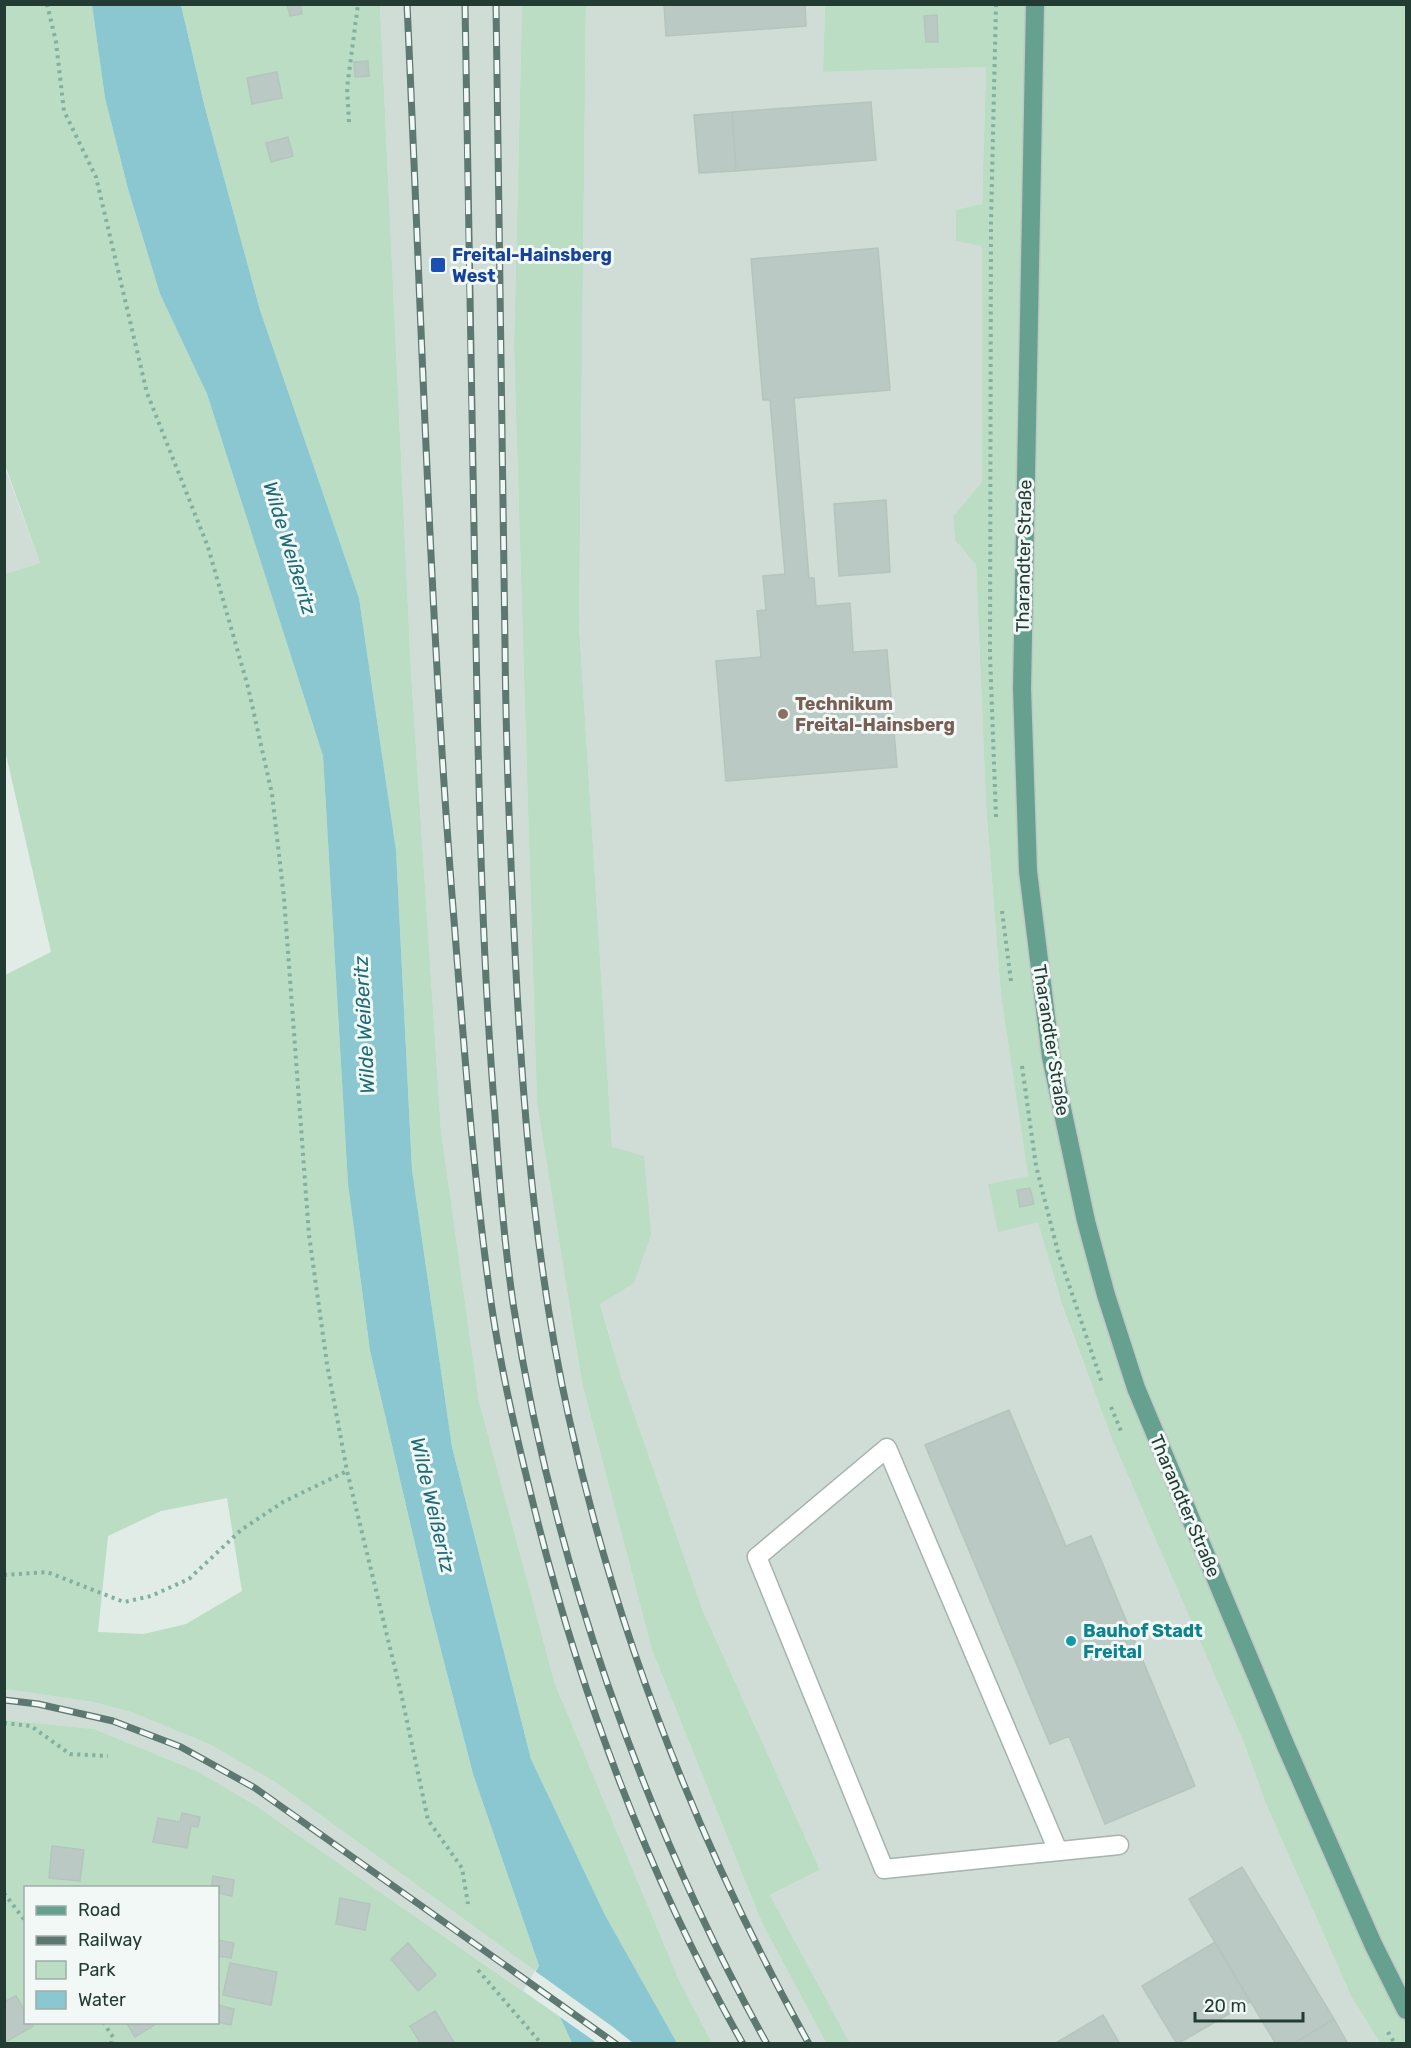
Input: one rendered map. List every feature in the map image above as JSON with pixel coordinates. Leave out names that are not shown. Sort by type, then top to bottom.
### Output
[{"type":"main road","name":"Tharandter Straße","points":[[1035,4],[1022,688],[1028,871],[1050,1057],[1086,1221],[1106,1295],[1136,1388],[1305,1790],[1373,1944],[1407,2010]]},
{"type":"lane","points":[[1058,1851],[887,1448],[757,1557],[884,1869],[1119,1845]]},
{"type":"path","points":[[47,4],[56,42],[64,111],[96,177],[147,393],[208,547],[248,687],[272,794],[284,898],[309,1235],[327,1364],[347,1471],[401,1693],[428,1820],[462,1868],[468,1904]]},
{"type":"path","points":[[349,122],[347,88],[358,4]]},
{"type":"path","points":[[996,4],[991,222],[990,644],[996,819]]},
{"type":"path","points":[[1002,910],[1012,992]]},
{"type":"path","points":[[1022,1062],[1042,1188],[1058,1252],[1105,1390]]},
{"type":"path","points":[[1109,1401],[1122,1433]]},
{"type":"path","points":[[4,1575],[47,1572],[124,1602],[151,1596],[189,1579],[213,1554],[250,1524],[283,1502],[347,1471]]},
{"type":"path","points":[[4,1723],[31,1726],[70,1754],[108,1756]]},
{"type":"path","points":[[4,1893],[24,1919]]},
{"type":"path","points":[[478,1970],[537,2042]]},
{"type":"path","points":[[1383,2023],[1395,2043]]},
{"type":"path","points":[[104,2024],[113,2037],[111,2043]]},
{"type":"shaded area","points":[[380,5],[522,5],[514,348],[537,1104],[582,1383],[652,1650],[762,1923],[826,2043],[712,2043],[679,1980],[555,1684],[479,1401],[441,1131],[411,671]]},
{"type":"shaded area","points":[[586,5],[825,5],[823,72],[986,67],[982,204],[956,211],[956,241],[982,245],[982,482],[953,516],[955,540],[976,565],[986,805],[1001,996],[1028,1176],[988,1184],[999,1231],[1038,1221],[1062,1306],[1112,1439],[1244,1743],[1266,1804],[1351,1996],[1380,2043],[850,2043],[770,1895],[820,1870],[703,1611],[621,1376],[600,1303],[612,1147],[579,624]]},
{"type":"shaded area","points":[[4,465],[40,563],[5,574],[4,574]]},
{"type":"shaded area","points":[[5,1689],[93,1702],[131,1712],[209,1744],[275,1782],[535,1971],[523,1991],[255,1805],[197,1771],[94,1729],[5,1720]]},
{"type":"green space","points":[[5,5],[92,5],[105,98],[128,189],[160,294],[207,394],[323,756],[348,1184],[370,1351],[429,1604],[473,1774],[539,1966],[535,1971],[275,1782],[209,1744],[131,1712],[93,1702],[5,1689],[5,975],[51,952],[5,750],[5,574],[40,563],[5,465]],"holes":[[[227,1498],[242,1591],[186,1624],[144,1634],[98,1632],[108,1536],[161,1511]]]},
{"type":"green space","points":[[181,5],[380,5],[411,671],[441,1131],[479,1401],[555,1684],[679,1980],[712,2043],[677,2043],[605,1915],[531,1759],[452,1447],[412,1170],[396,850],[359,598],[260,310],[205,108]]},
{"type":"green space","points":[[522,5],[586,5],[579,624],[612,1147],[644,1156],[651,1235],[634,1283],[600,1304],[621,1376],[703,1611],[820,1870],[770,1895],[850,2043],[826,2043],[762,1923],[652,1650],[582,1383],[537,1104],[514,348]]},
{"type":"green space","points":[[825,5],[1406,5],[1406,2043],[1380,2043],[1351,1996],[1266,1804],[1244,1743],[1112,1439],[1062,1305],[1038,1222],[998,1232],[988,1184],[1028,1176],[1001,996],[986,805],[976,565],[955,540],[953,516],[982,482],[982,246],[956,241],[956,210],[982,204],[986,67],[823,72]]},
{"type":"green space","points":[[5,1720],[94,1729],[197,1771],[255,1805],[560,2017],[572,2043],[5,2044]]},
{"type":"water","name":"Wilde Weißeritz","points":[[92,5],[181,5],[205,108],[260,310],[359,598],[396,850],[412,1170],[452,1447],[531,1759],[605,1915],[677,2043],[572,2043],[560,2017],[523,1991],[539,1966],[473,1774],[429,1604],[370,1351],[348,1184],[323,756],[207,394],[160,294],[128,189],[105,98]]},
{"type":"pier","points":[[535,1971],[633,2043],[597,2043],[523,1991]]},
{"type":"building","points":[[287,4],[300,4],[302,14],[290,16]]},
{"type":"building","points":[[664,4],[805,4],[806,26],[666,36]]},
{"type":"building","points":[[937,15],[938,42],[926,42],[924,16]]},
{"type":"building","points":[[368,61],[369,76],[355,77],[354,62]]},
{"type":"building","points":[[277,72],[282,98],[252,104],[247,78]]},
{"type":"building","points":[[871,102],[876,160],[736,171],[732,112]]},
{"type":"building","points":[[732,112],[736,171],[699,173],[694,115]]},
{"type":"building","points":[[288,137],[293,156],[271,162],[266,143]]},
{"type":"building","points":[[878,248],[890,390],[794,398],[809,578],[814,578],[816,606],[850,603],[853,652],[887,650],[897,767],[726,781],[716,661],[761,657],[757,611],[766,610],[763,576],[785,574],[770,400],[763,400],[751,259]]},
{"type":"building","points":[[886,500],[890,572],[839,576],[834,504]]},
{"type":"building","points":[[1030,1188],[1034,1204],[1020,1207],[1017,1190]]},
{"type":"building","name":"Bauhof Stadt Freital","points":[[1009,1410],[1066,1546],[1091,1536],[1195,1786],[1105,1824],[1069,1736],[1050,1744],[925,1445]]},
{"type":"building","points":[[182,1813],[200,1817],[198,1827],[191,1826],[187,1848],[153,1842],[158,1818],[180,1822]]},
{"type":"building","points":[[52,1846],[84,1850],[80,1881],[49,1878]]},
{"type":"building","points":[[1242,1867],[1334,2019],[1293,2044],[1276,2044],[1189,1899]]},
{"type":"building","points":[[213,1876],[234,1880],[232,1896],[219,1893],[219,1886],[211,1886]]},
{"type":"building","points":[[340,1898],[370,1904],[365,1930],[336,1924]]},
{"type":"building","points":[[219,1940],[234,1943],[231,1958],[219,1956]]},
{"type":"building","points":[[1215,1942],[1250,2002],[1177,2044],[1142,1986]]},
{"type":"building","points":[[408,1943],[436,1975],[418,1991],[391,1959]]},
{"type":"building","points":[[230,1963],[277,1972],[271,2005],[223,1995]]},
{"type":"building","points":[[16,1996],[24,2010],[24,2024],[33,2026],[4,2043],[4,2002]]},
{"type":"building","points":[[219,2005],[234,2009],[231,2025],[219,2022]]},
{"type":"building","points":[[435,2011],[455,2044],[421,2044],[410,2026]]},
{"type":"building","points":[[1103,2015],[1120,2044],[1054,2044]]},
{"type":"building","points":[[1334,2019],[1348,2044],[1293,2044]]},
{"type":"building","points":[[127,2024],[156,2024],[135,2037]]},
{"type":"railway","points":[[407,4],[431,561],[444,784],[473,1150],[495,1328],[510,1405],[552,1577],[595,1715],[647,1850],[709,1981],[743,2044]]},
{"type":"railway","points":[[465,4],[482,880],[498,1162],[513,1303],[530,1399],[552,1495],[578,1590],[608,1685],[642,1778],[680,1869],[722,1958],[767,2044]]},
{"type":"railway","points":[[496,4],[506,688],[511,862],[524,1098],[534,1206],[549,1312],[569,1418],[589,1500],[611,1581],[637,1661],[666,1740],[732,1894],[809,2044]]},
{"type":"railway","points":[[4,1700],[38,1704],[113,1721],[181,1747],[255,1788],[616,2044]]},
{"type":"place","name":"Freital-Hainsberg West","points":[[438,265]]},
{"type":"place","name":"Technikum Freital-Hainsberg","points":[[783,714]]},
{"type":"place","name":"Bauhof Stadt Freital","points":[[1071,1641]]}]
